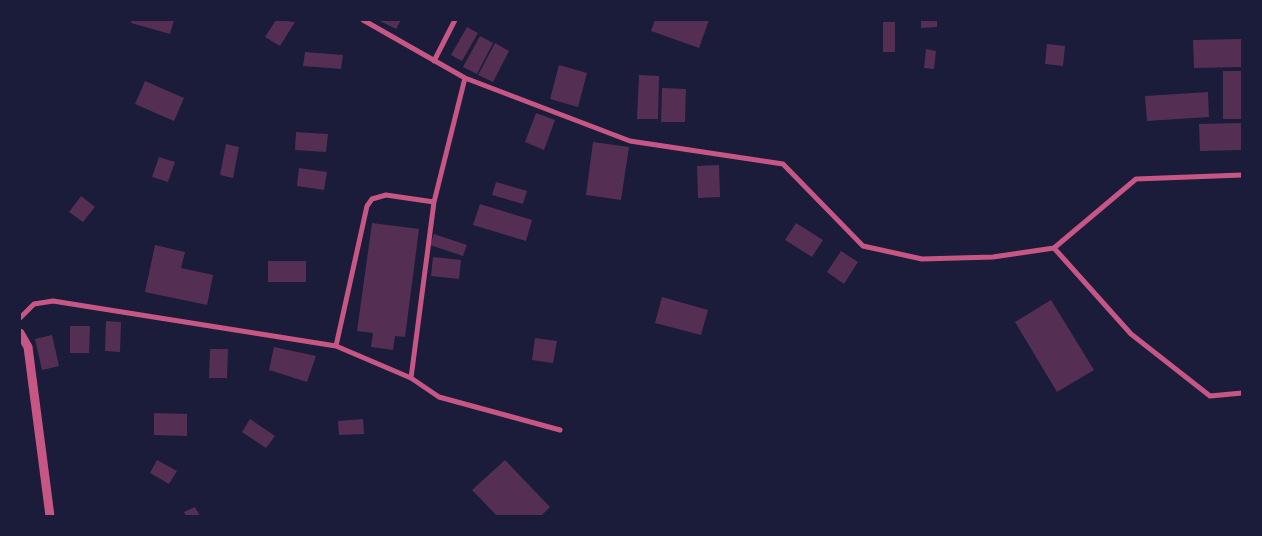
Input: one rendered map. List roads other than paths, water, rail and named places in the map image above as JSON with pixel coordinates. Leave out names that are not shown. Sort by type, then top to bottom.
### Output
[{"type":"street","points":[[363,20],[466,78],[630,141],[783,164],[863,246],[922,259],[993,257],[1054,248],[1136,179],[1242,175]]},
{"type":"street","points":[[434,61],[455,20]]},
{"type":"street","points":[[411,378],[434,202],[466,78]]},
{"type":"street","points":[[336,346],[366,206],[372,199],[386,195],[434,202]]},
{"type":"street","points":[[1054,248],[1131,334],[1210,396],[1242,393]]},
{"type":"street","points":[[20,318],[34,304],[53,300],[336,346],[411,378],[439,397],[560,430]]},
{"type":"street","points":[[20,333],[24,346],[50,516]]}]
